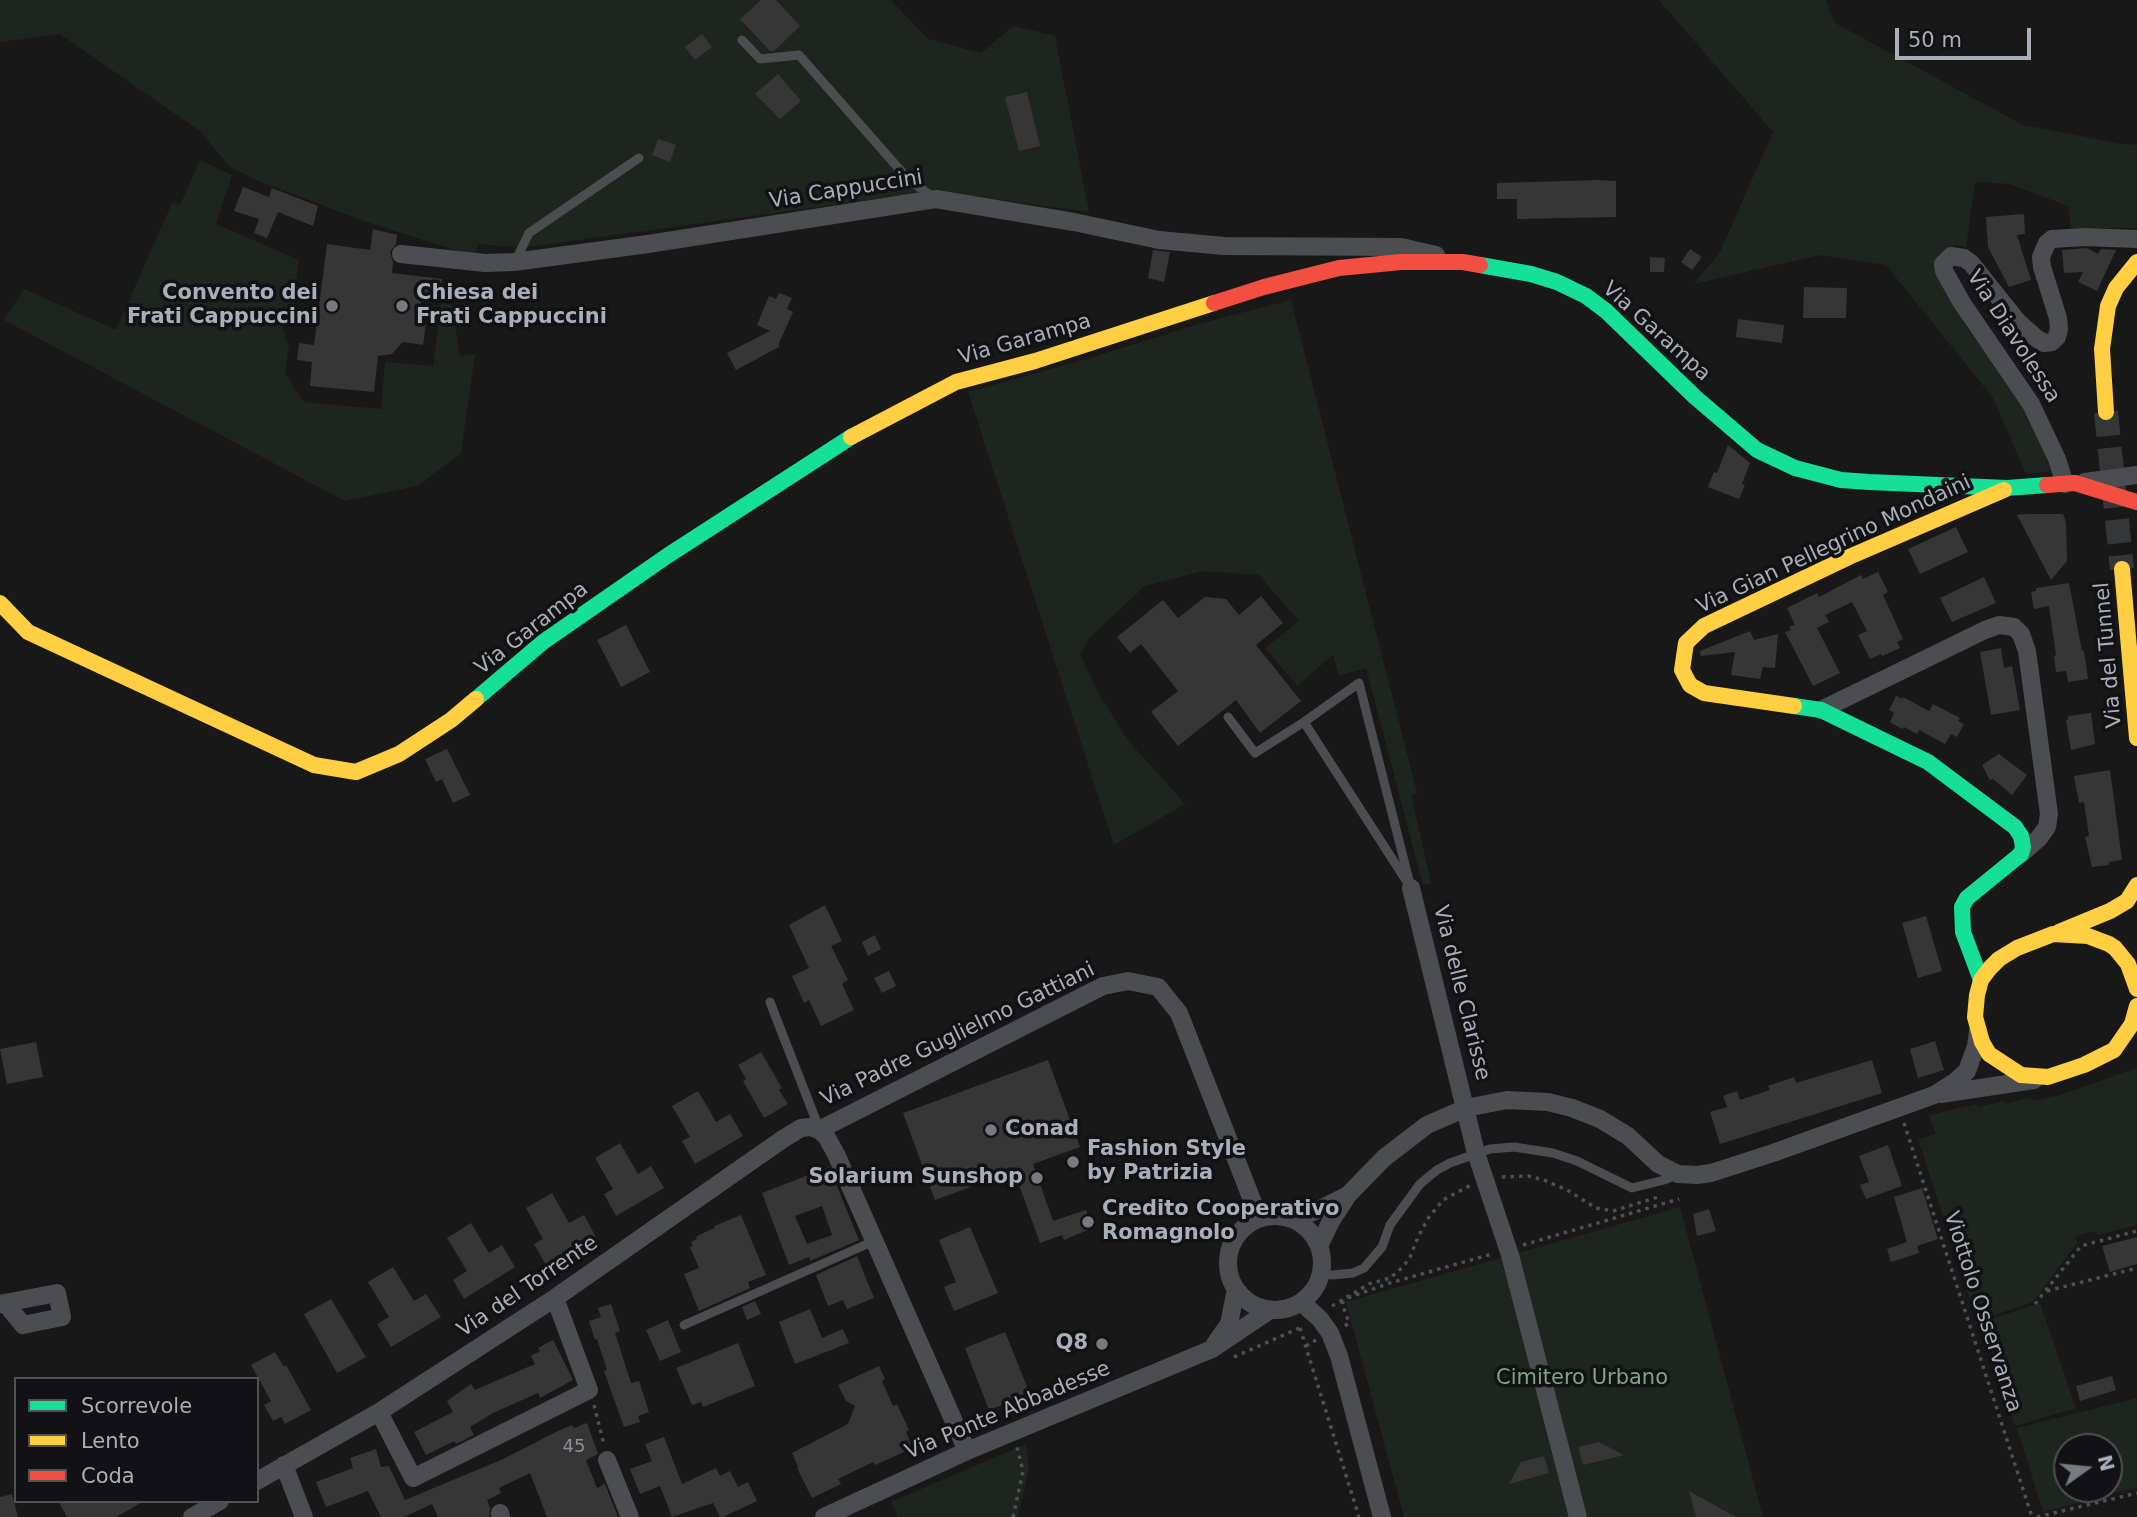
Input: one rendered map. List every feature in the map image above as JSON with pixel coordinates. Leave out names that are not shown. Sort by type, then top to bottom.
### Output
[{"type":"street","name":"Via Cappuccini","points":[[401,254],[514,266],[936,199],[1074,222],[1159,240],[1224,246],[1401,247],[1463,262]]},
{"type":"street","name":"Via Diavolessa","points":[[2070,483],[2031,404],[1962,303],[1944,271],[1943,264],[1951,256],[1964,258],[1971,263],[2018,322],[2044,343],[2052,342],[2059,329],[2058,318],[2042,267],[2042,249],[2052,239],[2137,239]]},
{"type":"street","name":"Via Garampa","points":[[0,603],[28,632],[314,765],[356,772],[399,754],[451,720],[543,642],[667,556],[834,447],[956,382],[1035,361],[1264,287],[1339,268],[1401,262],[1463,262],[1531,274],[1557,282],[1586,296],[1606,311],[1695,397],[1757,450],[1795,468],[1859,482],[2007,488],[2070,483],[2137,502]]},
{"type":"street","points":[[2106,412],[2102,349],[2108,306],[2116,288],[2137,262]]},
{"type":"street","points":[[2070,483],[2113,480],[2137,475]]},
{"type":"street","name":"Via Gian Pellegrino Mondaini","points":[[2007,488],[1849,557],[1704,626],[1686,643],[1682,670],[1686,681],[1704,694],[1821,710],[1928,762],[2015,827],[2021,836],[2021,854]]},
{"type":"street","name":"Via del Tunnel","points":[[2122,569],[2137,738]]},
{"type":"street","points":[[1821,710],[1984,630],[1998,625],[2014,627],[2021,634],[2027,651],[2049,814],[2047,827],[2039,838],[1967,898],[1962,906],[1963,932],[1981,980]]},
{"type":"street","points":[[2048,1077],[2021,1075],[1989,1054],[1978,1031],[1975,1017],[1976,995],[1981,980],[1999,959],[2017,948],[2119,906],[2127,901],[2137,885]]},
{"type":"street","name":"Via delle Clarisse","points":[[1411,888],[1476,1153],[1509,1252],[1578,1517]]},
{"type":"street","points":[[2053,934],[2100,939],[2122,949],[2137,961]]},
{"type":"street","points":[[2100,939],[2122,956],[2134,976],[2137,989]]},
{"type":"street","name":"Via Padre Guglielmo Gattiani","points":[[819,1130],[1103,986],[1128,981],[1158,988],[1179,1013],[1259,1218]]},
{"type":"street","points":[[2102,1057],[2120,1043],[2132,1024],[2137,1006]]},
{"type":"street","points":[[1934,1096],[1967,1071],[1978,1031]]},
{"type":"street","points":[[2120,1043],[2137,1035]]},
{"type":"street","points":[[1319,1246],[1348,1195],[1384,1158],[1427,1125],[1466,1108],[1507,1100],[1548,1102],[1572,1108],[1600,1119],[1628,1136],[1658,1164],[1678,1174],[1697,1175],[1773,1153],[1934,1096],[2048,1077],[2137,1045]]},
{"type":"street","name":"Via del Torrente","points":[[259,1479],[379,1412],[555,1298],[783,1139],[801,1128],[819,1130]]},
{"type":"street","points":[[819,1130],[826,1136],[836,1154],[967,1451]]},
{"type":"street","points":[[1289,1217],[1312,1233],[1319,1246],[1321,1274],[1317,1285],[1301,1302],[1281,1310],[1257,1307],[1236,1289],[1228,1269],[1230,1248],[1237,1235],[1246,1225],[1259,1218],[1274,1215],[1304,1216],[1348,1195]]},
{"type":"street","points":[[1212,1349],[1229,1324],[1236,1289]]},
{"type":"street","points":[[379,1412],[413,1478],[589,1390],[555,1298]]},
{"type":"street","points":[[1301,1302],[1320,1319],[1330,1333],[1345,1376],[1382,1517]]},
{"type":"street","name":"Via Ponte Abbadesse","points":[[824,1517],[967,1451],[1212,1349],[1270,1310]]},
{"type":"street","points":[[607,1460],[630,1517]]},
{"type":"street","points":[[284,1465],[304,1517]]},
{"type":"street","points":[[192,1517],[216,1503]]},
{"type":"lane","points":[[742,40],[761,59],[799,55],[908,179],[936,199]]},
{"type":"lane","points":[[514,266],[529,233],[639,158]]},
{"type":"lane","points":[[1228,717],[1255,753],[1359,683],[1411,888]]},
{"type":"lane","points":[[1304,722],[1411,888]]},
{"type":"lane","points":[[770,1002],[819,1130]]},
{"type":"lane","points":[[1321,1274],[1353,1273],[1364,1268],[1382,1247],[1390,1225],[1420,1184],[1437,1170],[1490,1149],[1514,1147],[1553,1153],[1577,1161],[1632,1188],[1643,1187],[1678,1174]]},
{"type":"lane","points":[[684,1325],[874,1241]]},
{"type":"path","name":"Viottolo Osservanza","points":[[1902,1116],[2035,1517],[2137,1493]]},
{"type":"path","points":[[1306,1346],[1349,1323],[1342,1303],[1350,1297],[1390,1283],[1509,1252],[1679,1199]]},
{"type":"path","points":[[2035,1304],[2081,1245],[2137,1231]]},
{"type":"path","points":[[2045,1292],[2137,1268]]},
{"type":"path","points":[[1300,1328],[1359,1517]]},
{"type":"path","points":[[589,1390],[607,1460]]},
{"type":"path","points":[[1013,1517],[1023,1471],[1016,1431]]},
{"type":"green space","points":[[0,0],[891,0],[928,39],[981,53],[1013,26],[1055,36],[1089,212],[935,191],[521,248],[479,244],[473,256],[367,222],[256,180],[229,166],[200,131],[60,34],[0,42]]},
{"type":"green space","points":[[1659,0],[1826,0],[1835,23],[2023,125],[2137,145],[2137,228],[2071,228],[2068,206],[2010,184],[1975,182],[1966,247],[1955,245],[1942,252],[1939,266],[1967,328],[2020,398],[2052,471],[2026,474],[1993,398],[1886,265],[1820,255],[1694,284],[1720,252],[1773,132]]},
{"type":"green space","points":[[200,160],[232,175],[216,224],[299,260],[292,321],[285,319],[282,327],[289,346],[285,373],[304,402],[381,409],[385,362],[433,366],[441,303],[452,305],[460,356],[475,354],[461,453],[417,486],[345,501],[4,320],[24,289],[116,330],[172,203],[180,205]]},
{"type":"green space","points":[[1291,300],[1417,793],[1411,794],[1431,883],[1423,885],[1366,668],[1339,676],[1333,655],[1297,686],[1265,648],[1299,621],[1259,575],[1203,571],[1145,586],[1090,637],[1080,654],[1099,694],[1127,739],[1185,804],[1114,845],[968,392],[1202,323]]},
{"type":"green space","points":[[2137,1068],[2137,1225],[2097,1235],[2095,1231],[2076,1236],[2077,1243],[2033,1302],[1977,1321],[1918,1139],[1936,1134],[1929,1115],[1976,1104],[1978,1107],[2031,1097],[2033,1101],[2060,1095]]},
{"type":"green space","name":"Cimitero Urbano","points":[[1680,1207],[1763,1517],[1404,1517],[1346,1302]]},
{"type":"green space","points":[[2040,1303],[2076,1408],[2015,1426],[1982,1322]]},
{"type":"green space","points":[[2137,1398],[2137,1487],[2123,1491],[2123,1433],[2053,1433],[2053,1503],[2077,1503],[2043,1512],[2017,1428]]},
{"type":"green space","points":[[1026,1444],[1029,1468],[1018,1517],[898,1517],[891,1502]]},
{"type":"building","points":[[761,0],[776,0],[800,26],[774,51],[770,51],[740,19]]},
{"type":"building","points":[[702,34],[712,47],[695,60],[685,47]]},
{"type":"building","points":[[778,74],[801,101],[780,119],[755,94]]},
{"type":"building","points":[[1027,92],[1040,146],[1019,151],[1005,97]]},
{"type":"building","points":[[658,139],[676,145],[670,162],[652,155]]},
{"type":"building","points":[[1616,181],[1616,217],[1517,219],[1517,199],[1497,199],[1497,183]]},
{"type":"building","points":[[243,187],[269,197],[272,188],[318,206],[313,226],[278,212],[267,238],[254,233],[259,219],[234,211]]},
{"type":"building","points":[[2024,214],[2025,234],[2017,235],[2031,280],[2009,287],[1988,247],[1986,217]]},
{"type":"building","name":"Convento dei Frati Cappuccini","points":[[373,229],[397,235],[396,244],[390,252],[392,273],[442,279],[440,298],[422,295],[419,323],[426,324],[423,345],[403,342],[392,354],[378,356],[374,392],[310,386],[312,362],[297,360],[299,343],[314,345],[327,244],[370,250]]},
{"type":"building","points":[[2087,248],[2098,254],[2101,249],[2116,250],[2097,291],[2078,282],[2083,272],[2064,273],[2062,250]]},
{"type":"building","points":[[1690,249],[1702,257],[1692,270],[1681,262]]},
{"type":"building","points":[[1153,250],[1170,252],[1164,282],[1148,278]]},
{"type":"building","points":[[1650,257],[1665,258],[1664,272],[1650,272]]},
{"type":"building","points":[[1804,287],[1847,288],[1846,318],[1803,318]]},
{"type":"building","points":[[779,293],[792,298],[787,309],[793,312],[779,347],[736,370],[727,353],[770,331],[757,325],[769,296],[776,299]]},
{"type":"building","points":[[1738,319],[1784,325],[1782,343],[1736,337]]},
{"type":"building","points":[[1728,445],[1750,463],[1739,499],[1708,487],[1714,472],[1717,473]]},
{"type":"building","points":[[2063,514],[2066,522],[2067,561],[2051,580],[2017,515]]},
{"type":"building","points":[[1956,527],[1968,552],[1920,574],[1908,549]]},
{"type":"building","points":[[1878,572],[1888,592],[1883,595],[1903,639],[1897,642],[1900,648],[1870,659],[1858,635],[1867,631],[1852,602],[1825,615],[1829,622],[1817,628],[1840,673],[1813,686],[1785,632],[1795,625],[1787,608],[1817,593],[1819,597],[1861,575],[1863,579]]},
{"type":"building","points":[[1984,577],[1996,603],[1952,622],[1940,598]]},
{"type":"building","points":[[2069,583],[2088,679],[2068,682],[2066,671],[2056,672],[2049,606],[2034,609],[2031,592],[2036,591],[2036,588]]},
{"type":"building","points":[[1261,596],[1283,623],[1256,645],[1301,701],[1260,733],[1236,700],[1178,746],[1151,712],[1178,691],[1141,644],[1130,653],[1117,637],[1163,600],[1178,618],[1205,597],[1226,599],[1239,615]]},
{"type":"building","points":[[626,625],[650,672],[621,687],[597,640]]},
{"type":"building","points":[[1750,631],[1754,640],[1778,634],[1775,668],[1763,667],[1760,679],[1731,675],[1735,652],[1701,656],[1700,651]]},
{"type":"building","points":[[2001,648],[2004,668],[2012,666],[2020,710],[1991,715],[1980,652]]},
{"type":"building","points":[[1896,696],[1929,711],[1933,704],[1960,718],[1958,721],[1964,724],[1957,737],[1951,734],[1945,744],[1919,730],[1917,734],[1904,727],[1902,729],[1890,722],[1894,713],[1889,710]]},
{"type":"building","points":[[2091,713],[2095,744],[2071,750],[2066,720],[2068,716]]},
{"type":"building","points":[[447,749],[470,795],[453,803],[442,779],[436,782],[425,759]]},
{"type":"building","points":[[1999,754],[2027,775],[2012,795],[1993,779],[1990,780],[1982,765]]},
{"type":"building","points":[[2110,770],[2122,860],[2092,867],[2085,837],[2089,836],[2084,802],[2079,803],[2074,776]]},
{"type":"building","points":[[825,905],[842,941],[831,946],[848,980],[842,984],[854,1010],[821,1026],[809,1000],[804,1003],[792,976],[809,968],[789,925]]},
{"type":"building","points":[[1926,916],[1942,971],[1918,978],[1902,923]]},
{"type":"building","points":[[875,935],[881,949],[868,956],[862,942]]},
{"type":"building","points":[[889,971],[896,986],[882,993],[874,978]]},
{"type":"building","points":[[1935,1041],[1944,1070],[1918,1078],[1910,1049]]},
{"type":"building","points":[[36,1042],[43,1077],[7,1084],[0,1049]]},
{"type":"building","points":[[761,1052],[788,1104],[764,1118],[743,1081],[746,1079],[738,1065]]},
{"type":"building","name":"Conad","points":[[1048,1060],[1080,1147],[1033,1164],[1053,1221],[1086,1210],[1092,1228],[1064,1240],[1062,1235],[1040,1243],[1014,1171],[935,1200],[903,1113]]},
{"type":"building","points":[[1872,1060],[1882,1093],[1720,1144],[1710,1112],[1727,1107],[1723,1096],[1737,1091],[1740,1100],[1770,1090],[1768,1086],[1794,1077],[1796,1083]]},
{"type":"building","points":[[698,1091],[716,1122],[730,1114],[743,1136],[695,1164],[682,1141],[690,1137],[672,1106]]},
{"type":"building","points":[[620,1143],[638,1174],[651,1166],[664,1188],[616,1216],[604,1194],[613,1189],[595,1158]]},
{"type":"building","points":[[1888,1145],[1902,1186],[1866,1199],[1860,1185],[1869,1182],[1859,1156]]},
{"type":"building","points":[[829,1167],[859,1240],[810,1261],[809,1257],[789,1265],[762,1193]],"holes":[[[822,1206],[832,1235],[807,1244],[795,1216]]]},
{"type":"building","points":[[1922,1188],[1938,1239],[1917,1246],[1919,1253],[1891,1262],[1887,1249],[1907,1242],[1894,1197]]},
{"type":"building","points":[[552,1193],[569,1223],[584,1215],[597,1239],[547,1267],[534,1244],[543,1239],[526,1208]]},
{"type":"building","points":[[1709,1209],[1716,1231],[1697,1236],[1693,1214]]},
{"type":"building","points":[[741,1215],[766,1275],[748,1282],[750,1288],[699,1311],[684,1274],[699,1268],[690,1247],[693,1246],[691,1242],[715,1228],[714,1226]]},
{"type":"building","points":[[471,1223],[489,1253],[502,1245],[515,1267],[464,1299],[453,1280],[467,1271],[447,1238]]},
{"type":"building","points":[[970,1227],[998,1293],[954,1311],[944,1287],[956,1282],[939,1240]]},
{"type":"building","points":[[2137,1237],[2137,1264],[2110,1272],[2102,1246]]},
{"type":"building","points":[[857,1256],[874,1298],[847,1309],[843,1300],[828,1306],[816,1275]]},
{"type":"building","points":[[393,1267],[414,1301],[426,1294],[441,1317],[391,1347],[377,1324],[389,1317],[368,1282]]},
{"type":"building","points":[[331,1299],[366,1357],[337,1373],[304,1314]]},
{"type":"building","points":[[755,1301],[761,1314],[747,1320],[742,1307]]},
{"type":"building","points":[[611,1304],[620,1331],[615,1333],[631,1383],[639,1381],[649,1412],[638,1416],[640,1422],[624,1427],[589,1321],[601,1317],[598,1308]]},
{"type":"building","points":[[810,1309],[822,1338],[843,1329],[849,1343],[795,1364],[779,1322]]},
{"type":"building","points":[[668,1320],[681,1352],[660,1361],[646,1330]]},
{"type":"building","points":[[1005,1332],[1030,1394],[989,1410],[965,1348]]},
{"type":"building","points":[[553,1340],[573,1380],[540,1398],[538,1393],[493,1413],[470,1427],[474,1435],[456,1444],[454,1441],[426,1455],[414,1432],[453,1412],[447,1401],[471,1384],[475,1390],[535,1364],[531,1356],[540,1351],[538,1348]]},
{"type":"building","points":[[738,1343],[755,1386],[703,1407],[701,1402],[692,1405],[676,1368]]},
{"type":"building","points":[[275,1352],[284,1367],[286,1365],[311,1410],[285,1424],[281,1417],[273,1421],[264,1405],[271,1401],[251,1365]]},
{"type":"building","points":[[879,1366],[885,1379],[882,1381],[893,1406],[897,1404],[909,1430],[906,1432],[913,1448],[875,1465],[873,1462],[838,1479],[841,1484],[812,1498],[792,1453],[848,1424],[855,1406],[846,1401],[838,1385]]},
{"type":"building","points":[[2112,1376],[2116,1390],[2080,1401],[2076,1386]]},
{"type":"building","points":[[587,1423],[598,1454],[586,1460],[597,1488],[605,1484],[618,1517],[547,1517],[530,1473],[499,1488],[501,1493],[487,1500],[489,1517],[438,1517],[432,1504],[404,1517],[381,1517],[368,1491],[326,1507],[316,1482],[353,1468],[350,1458],[376,1449],[381,1467],[389,1466],[405,1500],[501,1460],[572,1425],[574,1428]]},
{"type":"building","points":[[664,1437],[682,1484],[716,1468],[720,1476],[730,1471],[738,1487],[748,1482],[757,1501],[723,1517],[720,1517],[713,1503],[672,1517],[660,1486],[640,1494],[630,1469],[652,1461],[645,1444]]},
{"type":"building","points":[[1599,1442],[1624,1455],[1583,1465],[1578,1447]]},
{"type":"building","points":[[1544,1456],[1549,1473],[1509,1484],[1521,1462]]},
{"type":"building","points":[[1689,1491],[1736,1517],[1696,1517]]},
{"type":"building","points":[[12,1494],[18,1517],[0,1517],[0,1497]]},
{"type":"building","points":[[59,1503],[140,1503],[116,1517],[67,1517]]},
{"type":"tunnel","points":[[2106,412],[2122,569]]},
{"type":"traffic: fast","points":[[1480,265],[1531,274],[1557,282],[1586,296],[1606,311],[1695,397],[1757,450],[1795,468],[1841,480],[1869,482],[2007,488],[2047,485]]},
{"type":"traffic: fast","points":[[476,699],[543,642],[667,556],[851,437]]},
{"type":"traffic: fast","points":[[1794,706],[1821,710],[1928,762],[2015,827],[2021,836],[2021,854],[1967,898],[1962,907],[1963,932],[1981,980]]},
{"type":"traffic: slow","points":[[2106,412],[2102,349],[2108,306],[2116,288],[2137,262]]},
{"type":"traffic: slow","points":[[851,437],[956,382],[1035,361],[1214,303]]},
{"type":"traffic: slow","points":[[1794,706],[1704,693],[1690,685],[1682,670],[1686,643],[1704,626],[1849,557],[2004,490]]},
{"type":"traffic: slow","points":[[2122,569],[2137,738]]},
{"type":"traffic: slow","points":[[0,603],[28,632],[314,765],[356,772],[399,754],[451,720],[476,699]]},
{"type":"traffic: slow","points":[[2059,932],[2127,901],[2137,885]]},
{"type":"traffic: slow","points":[[2137,989],[2128,964],[2109,944],[2088,936],[2053,934],[2017,948],[1990,968],[1981,980],[1975,1017],[1982,1042],[1989,1054],[2021,1075],[2048,1077],[2084,1065],[2114,1050],[2132,1024],[2137,1006]]},
{"type":"traffic: jam","points":[[1214,303],[1339,268],[1401,262],[1463,262],[1480,265]]},
{"type":"traffic: jam","points":[[2047,485],[2075,483],[2137,502]]},
{"type":"place","name":"Convento dei Frati Cappuccini","points":[[332,306]]},
{"type":"place","name":"Chiesa dei Frati Cappuccini","points":[[402,306]]},
{"type":"place","name":"Conad","points":[[991,1130]]},
{"type":"place","name":"Fashion Style by Patrizia","points":[[1073,1162]]},
{"type":"place","name":"Solarium Sunshop","points":[[1037,1178]]},
{"type":"place","name":"Credito Cooperativo Romagnolo","points":[[1088,1222]]},
{"type":"place","name":"Q8","points":[[1102,1344]]}]
